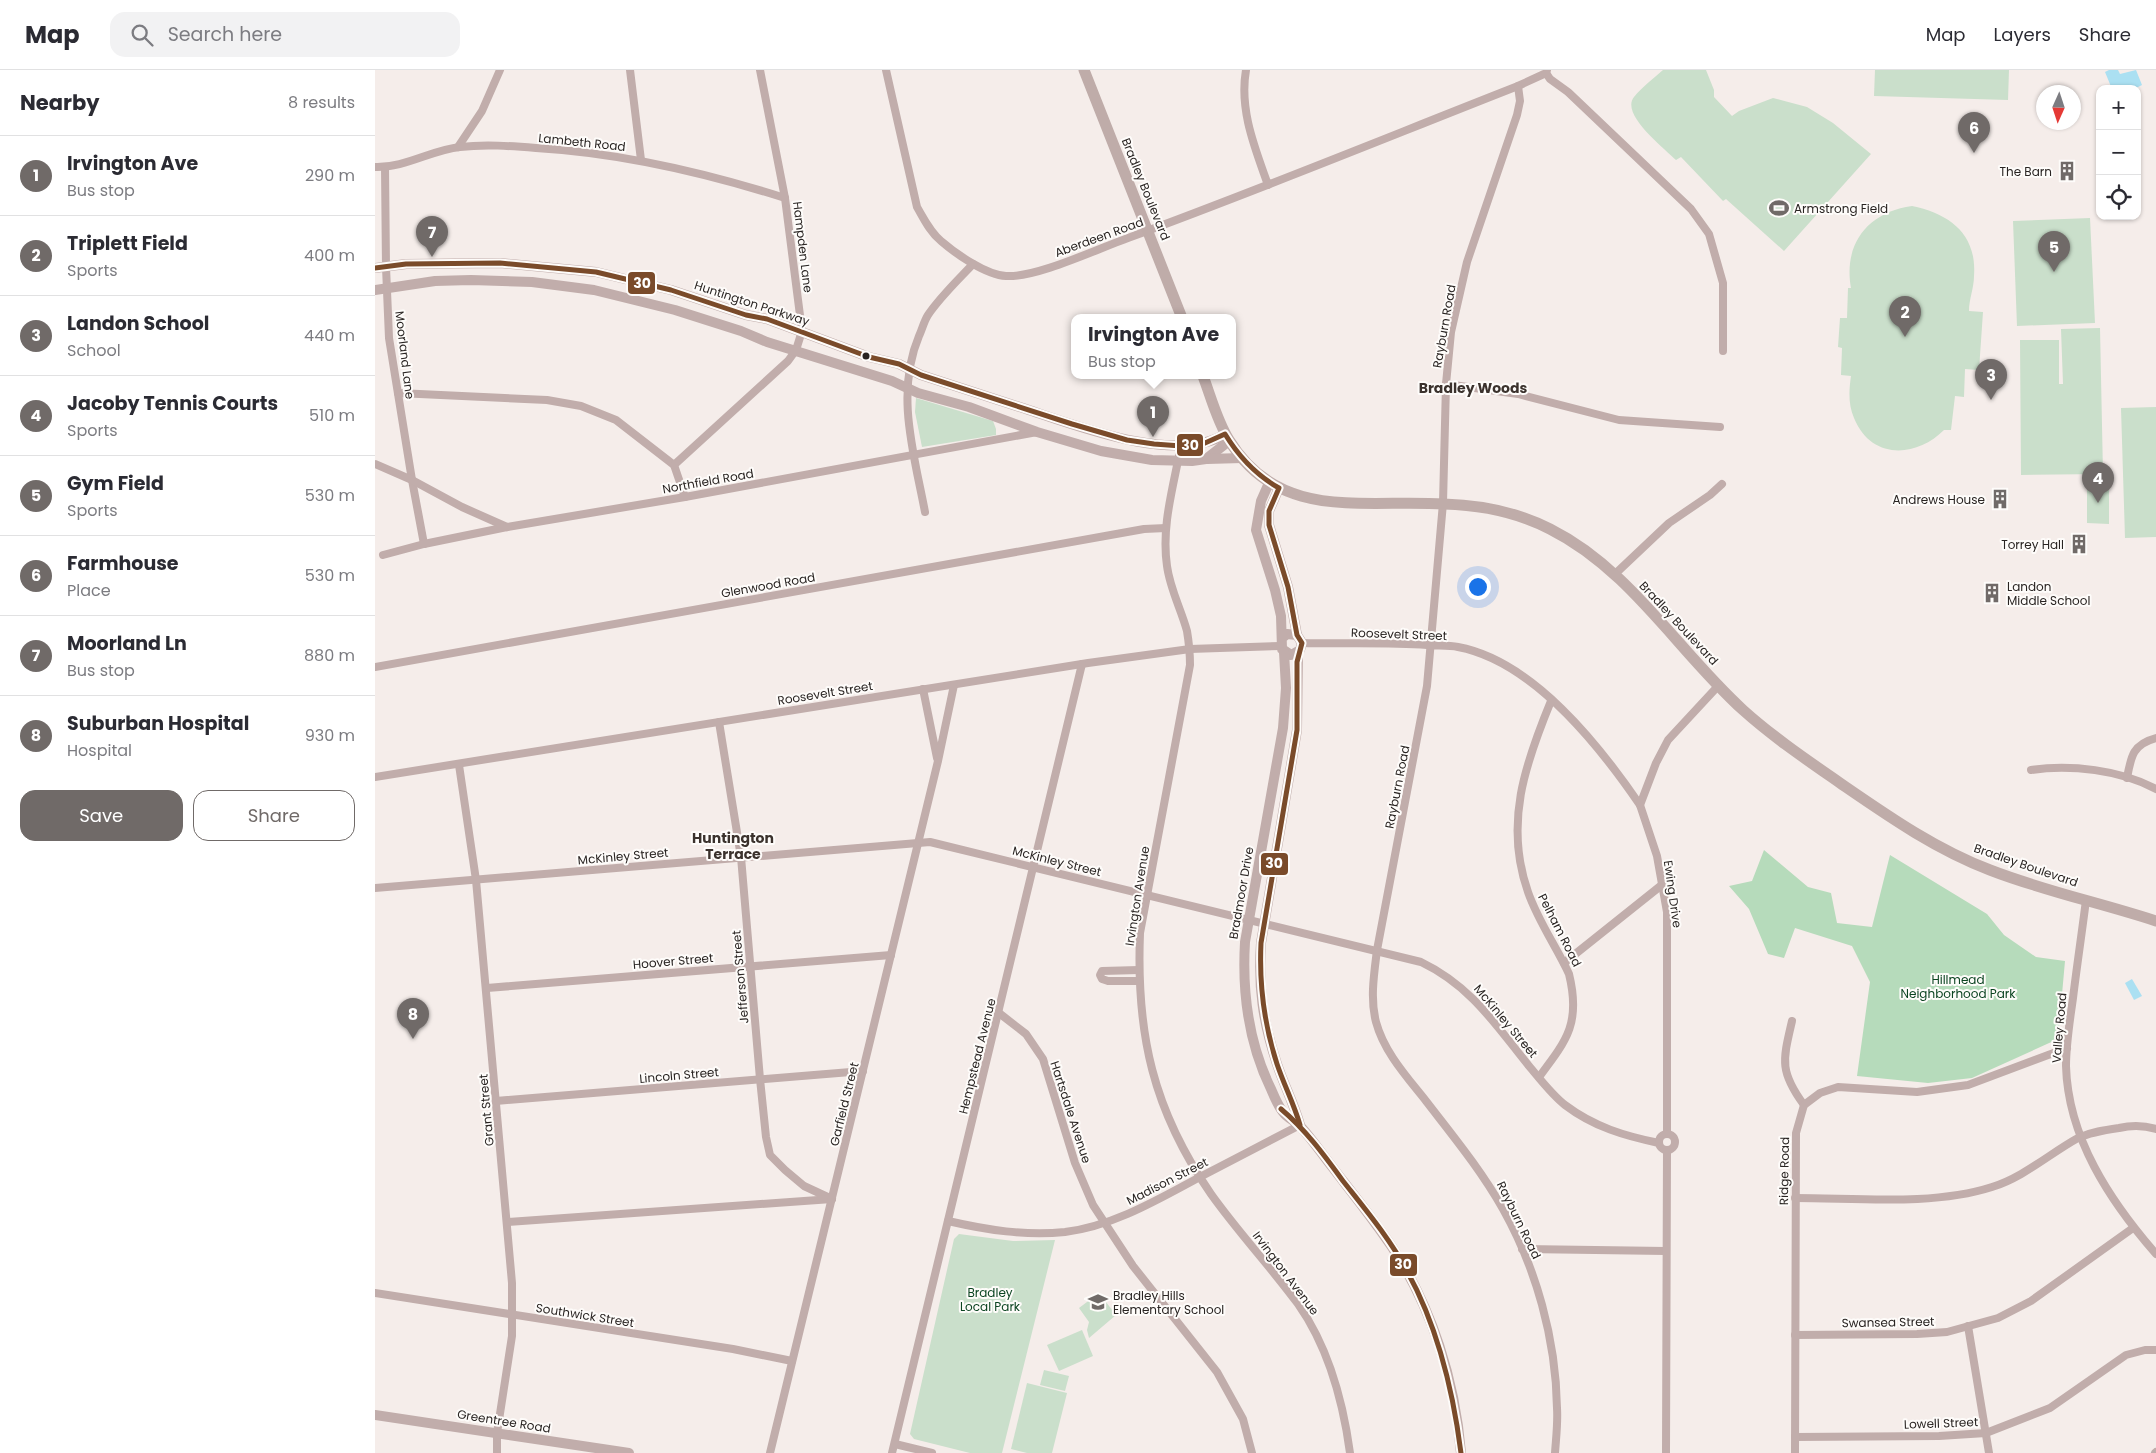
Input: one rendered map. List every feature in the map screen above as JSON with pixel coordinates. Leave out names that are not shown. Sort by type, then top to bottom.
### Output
[{"type":"main road","name":"Bradley Boulevard","points":[[1084,70],[1180,314]]},
{"type":"main road","name":"Bradley Boulevard","points":[[1204,379],[1227,437],[1242,458],[1274,485],[1305,498],[1331,503],[1443,504],[1491,509],[1529,520],[1577,545],[1614,575],[1719,686],[1751,716],[1885,814],[1927,840],[1991,870],[2156,920]]},
{"type":"street","points":[[459,147],[483,111],[500,70]]},
{"type":"street","points":[[629,70],[641,160]]},
{"type":"street","name":"Hampden Lane","points":[[674,465],[788,361],[796,350],[802,332],[785,198],[760,70]]},
{"type":"street","name":"Aberdeen Road","points":[[886,70],[917,207],[927,224],[940,240],[973,264],[991,274],[1006,276],[1028,275],[1148,231],[1518,86],[1547,71]]},
{"type":"street","points":[[1246,70],[1244,100],[1246,115],[1268,185]]},
{"type":"street","points":[[1547,71],[1550,80],[1568,92],[1691,209],[1709,234],[1723,282],[1723,351]]},
{"type":"street","name":"Rayburn Road","points":[[1518,86],[1520,101],[1517,115],[1467,262],[1451,332],[1446,384],[1443,504],[1432,645],[1427,686],[1377,950],[1373,975],[1373,1002],[1376,1022],[1384,1043],[1397,1065],[1482,1173],[1504,1210],[1534,1278],[1552,1352],[1557,1407],[1555,1453]]},
{"type":"street","name":"Lambeth Road","points":[[375,167],[385,167],[459,147],[509,146],[581,151],[641,160],[723,178],[785,198]]},
{"type":"street","name":"Moorland Lane","points":[[385,167],[389,338],[424,544]]},
{"type":"street","name":"Huntington Parkway","points":[[375,268],[406,264],[500,263],[596,272],[671,290],[767,320],[869,358],[892,362],[909,370],[1106,435],[1142,442],[1181,445],[1203,444],[1227,437]]},
{"type":"street","points":[[925,512],[906,387],[913,349],[927,316],[973,264]]},
{"type":"street","points":[[375,290],[435,281],[471,280],[532,282],[586,288],[629,297],[675,310],[741,331],[767,342],[892,381],[923,394],[969,407],[1037,432],[1126,457],[1178,462],[1242,458]]},
{"type":"street","points":[[1446,384],[1518,394],[1619,420],[1720,427]]},
{"type":"street","points":[[398,393],[547,400],[581,406],[616,420],[674,465],[685,496]]},
{"type":"street","points":[[1037,432],[1042,415]]},
{"type":"street","name":"Northfield Road","points":[[383,555],[424,544],[507,527],[915,456],[1037,432]]},
{"type":"street","points":[[1207,459],[1227,437]]},
{"type":"street","name":"Irvington Avenue","points":[[1181,445],[1166,528],[1165,550],[1167,568],[1175,599],[1187,630],[1190,665],[1140,933],[1139,982],[1143,1028],[1154,1079],[1174,1131],[1212,1195],[1299,1306],[1317,1336],[1340,1397],[1350,1453]]},
{"type":"street","points":[[375,464],[507,527]]},
{"type":"street","points":[[1614,575],[1669,523],[1710,495],[1722,484]]},
{"type":"street","name":"Bradmoor Drive","points":[[1274,485],[1269,511],[1269,525],[1288,587],[1299,643],[1297,730],[1264,924],[1259,976],[1265,1024],[1277,1066],[1294,1105],[1300,1126]]},
{"type":"street","name":"Bradmoor Drive","points":[[1274,485],[1261,501],[1256,530],[1275,590],[1283,628],[1282,645],[1286,688],[1283,728],[1245,942],[1243,977],[1249,1027],[1263,1072],[1283,1112],[1300,1126],[1381,1230],[1407,1270],[1432,1326],[1447,1373],[1457,1420],[1461,1453]]},
{"type":"street","name":"Glenwood Road","points":[[375,667],[1144,529],[1166,528]]},
{"type":"street","points":[[1287,634],[1299,643],[1291,654],[1282,645],[1287,634]]},
{"type":"street","name":"Roosevelt Street","points":[[1299,643],[1458,647],[1497,660],[1521,675],[1573,720],[1615,768],[1640,805]]},
{"type":"street","name":"Roosevelt Street","points":[[375,777],[1082,664],[1190,649],[1282,645]]},
{"type":"street","name":"Hempstead Avenue","points":[[892,1453],[1082,664]]},
{"type":"street","name":"Garfield Street","points":[[770,1453],[938,761],[954,684]]},
{"type":"street","points":[[1640,805],[1656,763],[1668,740],[1719,686]]},
{"type":"street","name":"Garfield Street","points":[[923,689],[938,761]]},
{"type":"street","name":"Pelham Road","points":[[1539,1077],[1568,1036],[1573,1014],[1573,988],[1564,963],[1529,893],[1520,866],[1517,837],[1517,808],[1522,782],[1551,700]]},
{"type":"street","name":"Jefferson Street","points":[[719,722],[741,857],[760,1079],[766,1137],[770,1155],[804,1186],[832,1199]]},
{"type":"street","points":[[2127,778],[2132,755],[2143,742],[2156,738]]},
{"type":"street","name":"Grant Street","points":[[459,765],[476,880],[512,1283],[512,1336],[497,1433],[497,1453]]},
{"type":"street","points":[[2031,770],[2069,767],[2127,778],[2145,783],[2156,789]]},
{"type":"street","name":"Ewing Drive","points":[[1640,805],[1657,856],[1663,884],[1668,929],[1667,1134]]},
{"type":"street","name":"McKinley Street","points":[[375,888],[930,842],[1421,962],[1441,972],[1475,998],[1563,1104],[1593,1124],[1631,1137],[1659,1142]]},
{"type":"street","points":[[1564,963],[1663,884]]},
{"type":"street","name":"Valley Road","points":[[2086,900],[2067,1048],[2069,1091],[2079,1138],[2104,1185],[2133,1228],[2156,1254]]},
{"type":"street","name":"Hoover Street","points":[[487,988],[891,955]]},
{"type":"street","points":[[1139,970],[1102,971],[1100,975],[1102,979],[1109,981],[1139,982]]},
{"type":"street","name":"Hartsdale Avenue","points":[[999,1013],[1026,1034],[1043,1059],[1075,1163],[1093,1205],[1133,1266],[1217,1372],[1243,1419],[1252,1453]]},
{"type":"street","points":[[1792,1022],[1785,1054],[1785,1066],[1791,1087],[1804,1104],[1820,1093],[1838,1088],[1917,1092],[1969,1085],[2067,1048]]},
{"type":"street","name":"Lincoln Street","points":[[496,1101],[863,1070]]},
{"type":"street","name":"Ridge Road","points":[[1795,1453],[1796,1133],[1804,1104]]},
{"type":"street","name":"Madison Street","points":[[948,1222],[991,1231],[1029,1233],[1066,1232],[1103,1222],[1137,1211],[1300,1126]]},
{"type":"street","points":[[1795,1198],[1923,1198],[1970,1193],[1994,1187],[2018,1177],[2079,1138],[2098,1131],[2132,1126],[2146,1126],[2156,1129]]},
{"type":"street","points":[[1667,1134],[1673,1136],[1675,1142],[1673,1148],[1667,1150],[1659,1142],[1667,1134]]},
{"type":"street","points":[[1666,1453],[1667,1150]]},
{"type":"street","points":[[507,1222],[832,1199]]},
{"type":"street","name":"Swansea Street","points":[[1795,1335],[1947,1332],[1998,1318],[2031,1301],[2133,1228]]},
{"type":"street","points":[[1522,1250],[1666,1251]]},
{"type":"street","name":"Southwick Street","points":[[375,1293],[733,1349],[792,1361]]},
{"type":"street","points":[[1968,1326],[1989,1453]]},
{"type":"street","name":"Lowell Street","points":[[1795,1437],[1939,1436],[1986,1433],[2050,1408],[2126,1355],[2145,1350],[2156,1350]]},
{"type":"street","name":"Greentree Road","points":[[375,1415],[625,1453]]},
{"type":"street","points":[[895,1444],[932,1453]]},
{"type":"green space","name":"Armstrong Field","points":[[1663,70],[1706,70],[1714,90],[1714,97],[1732,116],[1739,111],[1773,98],[1807,107],[1833,123],[1871,154],[1784,251],[1726,199],[1723,201],[1681,157],[1676,160],[1638,121],[1631,104],[1634,97]]},
{"type":"green space","points":[[1875,70],[2009,70],[2008,100],[1874,96]]},
{"type":"green space","points":[[1912,206],[1938,214],[1949,221],[1958,228],[1971,248],[1974,261],[1974,276],[1969,311],[1983,312],[1979,370],[1965,369],[1964,397],[1955,396],[1951,430],[1944,430],[1921,446],[1908,450],[1895,450],[1883,448],[1871,442],[1862,432],[1854,418],[1849,397],[1851,376],[1841,375],[1842,348],[1838,347],[1840,318],[1847,318],[1848,288],[1851,288],[1851,257],[1855,244],[1862,233],[1871,223],[1883,215],[1896,209]]},
{"type":"green space","points":[[2090,218],[2095,323],[2017,326],[2013,221]]},
{"type":"green space","points":[[2100,328],[2103,474],[2021,475],[2020,340],[2059,340],[2059,384],[2063,384],[2061,329]]},
{"type":"green space","points":[[916,398],[993,421],[996,435],[922,447],[915,412]]},
{"type":"green space","points":[[2156,407],[2156,537],[2125,538],[2121,408]]},
{"type":"green space","points":[[2087,482],[2109,483],[2109,524],[2087,523]]},
{"type":"green space","name":"Hillmead Neighborhood Park","points":[[1764,850],[1808,887],[1831,893],[1837,923],[1872,927],[1890,855],[1987,914],[2004,935],[2036,957],[2065,961],[2058,1039],[1972,1078],[1928,1083],[1857,1076],[1870,982],[1852,946],[1795,928],[1784,958],[1768,954],[1749,909],[1729,886],[1752,881]]},
{"type":"green space","name":"Bradley Local Park","points":[[959,1234],[1013,1241],[1055,1240],[1002,1453],[970,1453],[914,1439],[910,1434],[954,1239]]},
{"type":"green space","points":[[1099,1293],[1116,1315],[1089,1338],[1087,1330],[1089,1322],[1079,1308]]},
{"type":"green space","points":[[1082,1330],[1093,1356],[1059,1371],[1047,1345]]},
{"type":"green space","points":[[1044,1370],[1069,1376],[1065,1391],[1040,1385]]},
{"type":"green space","points":[[1027,1383],[1067,1393],[1052,1453],[1027,1453],[1011,1449]]},
{"type":"water","points":[[2118,70],[2120,74],[2136,70],[2142,85],[2110,85],[2105,72]]},
{"type":"water","points":[[2132,979],[2142,996],[2134,1000],[2125,983]]},
{"type":"transit line","name":"30","points":[[375,268],[406,264],[500,263],[596,272],[671,290],[746,315],[767,319],[869,357],[899,364],[921,375],[1127,440],[1181,446],[1205,443],[1225,434],[1249,465],[1279,488],[1269,511],[1269,525],[1288,587],[1297,635],[1302,643],[1297,662],[1297,730],[1261,943],[1263,1004],[1269,1034],[1277,1064],[1300,1125]]},
{"type":"transit line","name":"30","points":[[1281,1109],[1299,1125],[1322,1152],[1385,1236],[1418,1292],[1443,1359],[1454,1406],[1461,1453]]},
{"type":"place","name":"Farmhouse","points":[[1974,153]]},
{"type":"place","name":"The Barn","points":[[2067,171]]},
{"type":"place","name":"Armstrong Field","points":[[1779,208]]},
{"type":"place","name":"Moorland Ln","points":[[432,257]]},
{"type":"place","name":"Gym Field","points":[[2054,272]]},
{"type":"place","name":"Triplett Field","points":[[1905,337]]},
{"type":"place","name":"Landon School","points":[[1991,400]]},
{"type":"place","name":"Irvington Ave","points":[[1153,437]]},
{"type":"place","name":"Andrews House","points":[[2000,499]]},
{"type":"place","name":"Jacoby Tennis Courts","points":[[2098,503]]},
{"type":"place","name":"Torrey Hall","points":[[2079,544]]},
{"type":"place","name":"Landon Middle School","points":[[1992,593]]},
{"type":"place","name":"Suburban Hospital","points":[[413,1039]]},
{"type":"place","name":"Bradley Hills Elementary School","points":[[1098,1302]]},
{"type":"district","name":"Bradley Woods","points":[[1473,388]]},
{"type":"district","name":"Huntington Terrace","points":[[733,846]]}]
